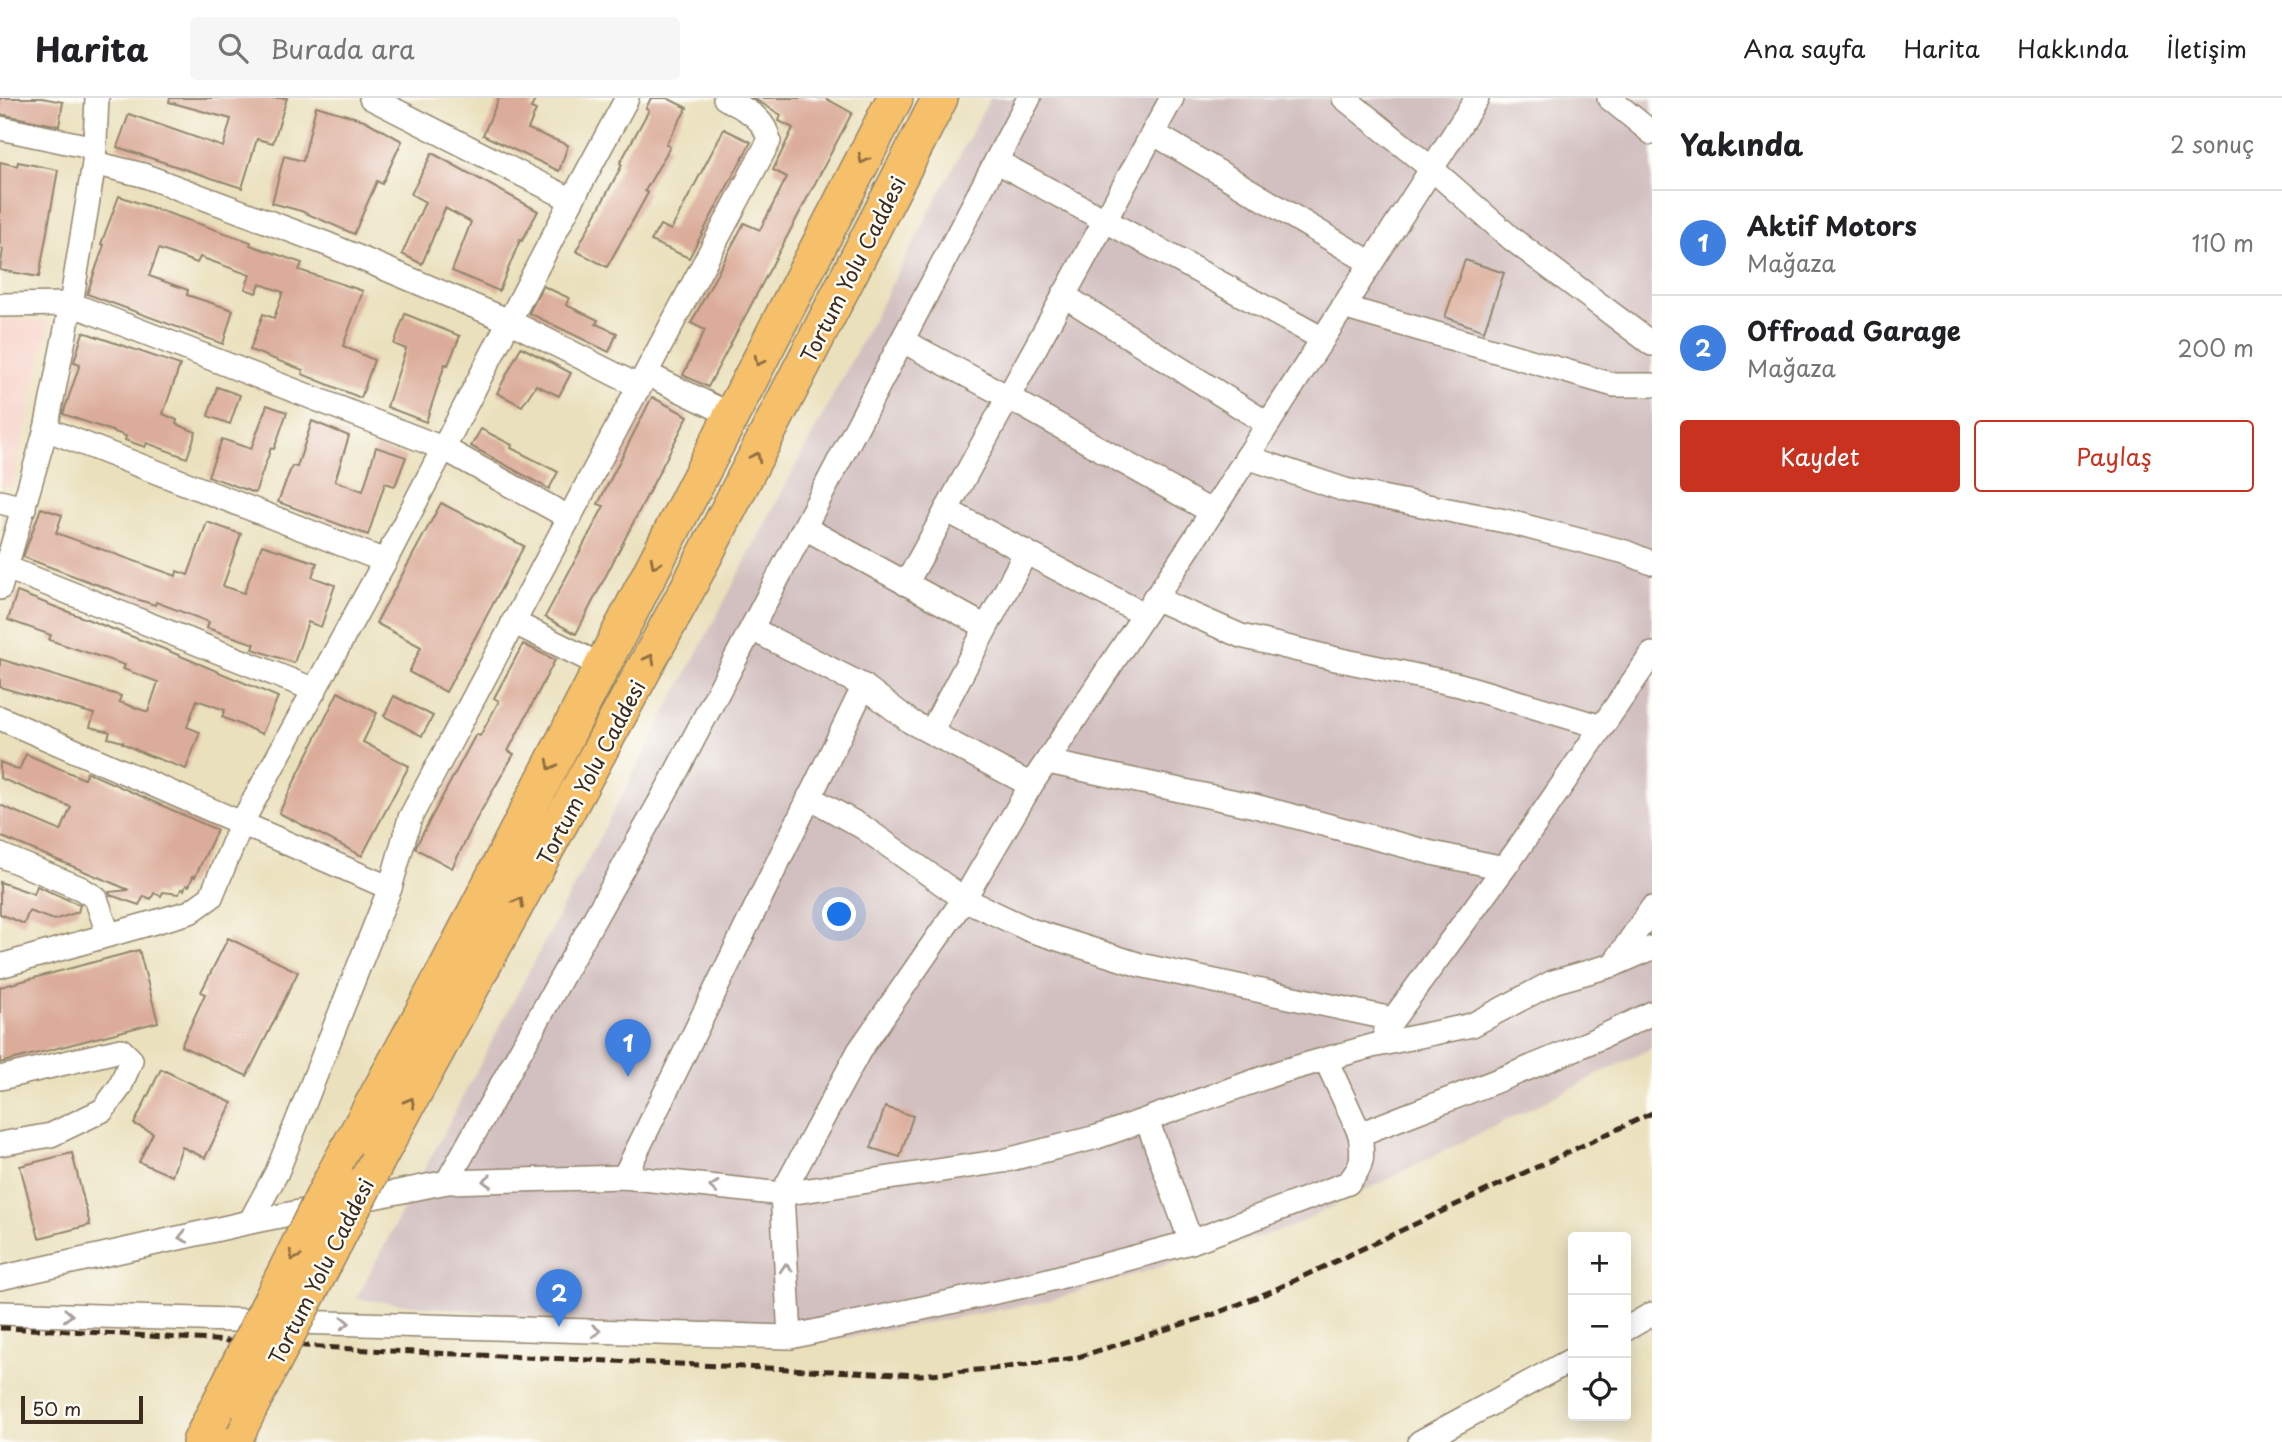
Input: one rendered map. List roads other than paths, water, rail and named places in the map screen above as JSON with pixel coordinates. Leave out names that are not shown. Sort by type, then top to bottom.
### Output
[{"type":"highway","name":"Tortum Yolu Caddesi","points":[[214,1435],[249,1409],[377,1161],[676,610],[940,98]]},
{"type":"highway","name":"Tortum Yolu Caddesi","points":[[214,1435],[335,1173],[443,975],[731,415],[884,102]]},
{"type":"street","points":[[97,98],[94,155],[71,304],[46,429],[4,578],[315,690]]},
{"type":"street","points":[[0,966],[190,912],[211,897],[242,822],[385,561],[627,98]]},
{"type":"street","points":[[250,1222],[277,1171],[390,888],[410,818],[769,141],[768,131],[757,116],[725,98]]},
{"type":"street","points":[[447,1182],[671,782],[1029,98]]},
{"type":"street","points":[[906,584],[1172,98]]},
{"type":"street","points":[[1344,98],[1432,169],[1512,239],[1652,344]]},
{"type":"street","points":[[790,1336],[782,1194],[859,1051],[964,899],[1031,785],[1212,512],[1477,98]]},
{"type":"street","points":[[1609,98],[1652,134]]},
{"type":"street","points":[[376,99],[572,200]]},
{"type":"street","points":[[0,128],[94,155],[327,244],[643,381],[731,415]]},
{"type":"street","points":[[1153,133],[1371,263]]},
{"type":"street","points":[[996,161],[1323,339]]},
{"type":"street","points":[[1063,295],[1268,424]]},
{"type":"street","points":[[0,305],[71,304],[444,449],[570,518]]},
{"type":"street","points":[[1343,307],[1614,385],[1652,384]]},
{"type":"street","points":[[902,341],[1212,512]]},
{"type":"street","points":[[46,429],[385,561]]},
{"type":"street","points":[[1247,457],[1345,490],[1505,521],[1625,552],[1652,563]]},
{"type":"street","points":[[0,502],[24,508]]},
{"type":"street","points":[[946,510],[1026,552],[1148,606],[1241,636],[1460,685],[1602,727]]},
{"type":"street","points":[[805,528],[986,627]]},
{"type":"street","points":[[931,732],[1026,552]]},
{"type":"street","points":[[513,622],[602,666]]},
{"type":"street","points":[[752,629],[864,686],[911,722],[1031,785]]},
{"type":"street","points":[[1372,1046],[1504,868],[1652,654]]},
{"type":"street","points":[[624,1177],[864,686]]},
{"type":"street","points":[[0,718],[390,888]]},
{"type":"street","points":[[1048,762],[1255,806],[1432,853],[1504,868]]},
{"type":"street","points":[[809,797],[864,828],[964,899],[1030,930],[1140,965],[1392,1019]]},
{"type":"street","points":[[0,855],[80,888],[96,898],[108,934]]},
{"type":"street","points":[[1613,965],[1652,908]]},
{"type":"street","points":[[0,1278],[250,1222],[447,1182],[624,1177],[782,1194],[1003,1161],[1097,1137],[1280,1072],[1372,1046],[1472,1025],[1553,982],[1613,965],[1652,948]]},
{"type":"street","points":[[1360,1134],[1502,1079],[1652,1013]]},
{"type":"street","points":[[0,1078],[121,1050],[131,1060],[120,1087],[103,1110],[51,1135],[0,1144]]},
{"type":"street","points":[[0,1313],[790,1336],[1033,1284],[1191,1242],[1348,1183],[1360,1170],[1363,1157],[1360,1134],[1326,1060]]},
{"type":"street","points":[[1147,1120],[1191,1242]]},
{"type":"street","points":[[1631,1326],[1652,1314]]},
{"type":"street","points":[[1420,1442],[1568,1362]]},
{"type":"railway","points":[[0,1328],[369,1350],[920,1375],[1000,1368],[1075,1358],[1212,1315],[1272,1291],[1652,1113]]},
{"type":"place","name":"Aktif Motors","points":[[628,1077]]},
{"type":"place","name":"Offroad Garage","points":[[559,1327]]}]
